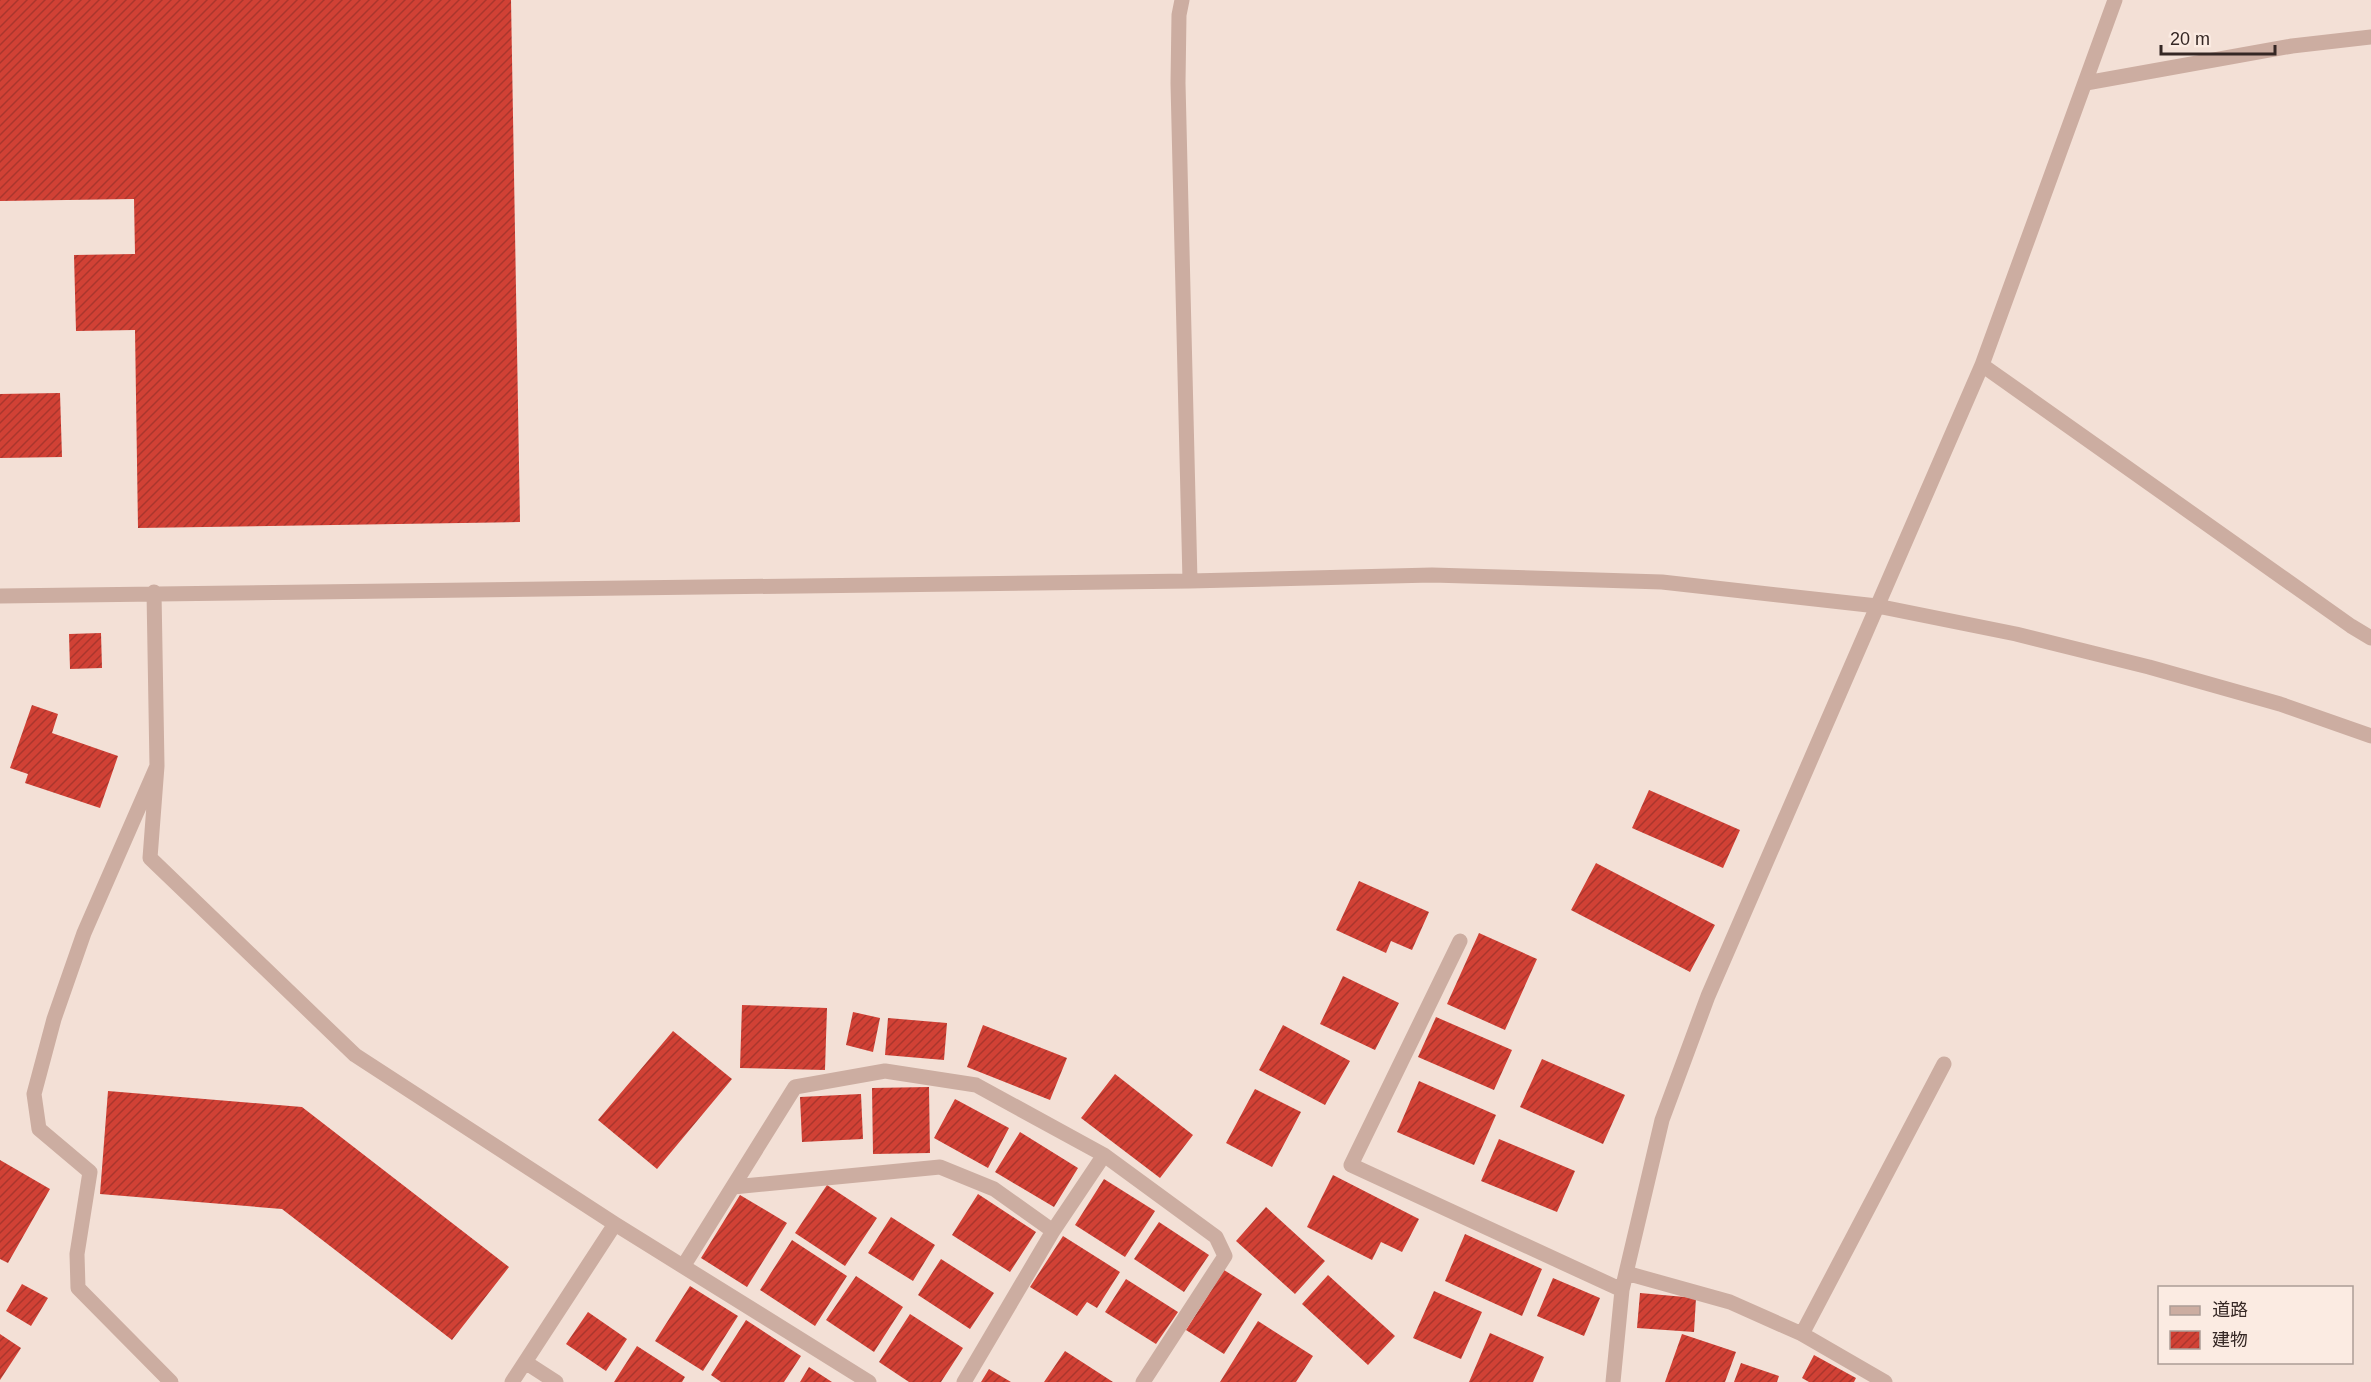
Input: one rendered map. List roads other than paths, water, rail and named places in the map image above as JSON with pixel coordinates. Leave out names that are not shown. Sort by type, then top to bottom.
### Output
[{"type":"street","points":[[1182,0],[1179,15],[1178,83],[1190,581]]},
{"type":"street","points":[[1613,1382],[1622,1290],[1662,1120],[1708,996],[1982,365],[2115,0]]},
{"type":"street","points":[[2086,83],[2292,46],[2371,37]]},
{"type":"street","points":[[1982,365],[2371,638]]},
{"type":"street","points":[[0,596],[154,592],[1190,581],[1432,575],[1662,582],[1877,606],[2016,634],[2148,667],[2280,704],[2371,736]]},
{"type":"street","points":[[154,592],[157,766],[150,858],[355,1054],[615,1224],[869,1382]]},
{"type":"street","points":[[157,766],[84,933],[54,1018],[34,1094],[39,1129],[90,1172],[77,1254],[78,1288],[171,1382]]},
{"type":"street","points":[[1460,941],[1351,1165],[1622,1290]]},
{"type":"street","points":[[1802,1334],[1944,1064]]},
{"type":"street","points":[[684,1265],[795,1087],[885,1071],[976,1085],[1104,1155],[1216,1237],[1225,1256],[1143,1382]]},
{"type":"street","points":[[964,1382],[1053,1231],[1104,1155]]},
{"type":"street","points":[[733,1187],[940,1167],[994,1189],[1053,1231]]},
{"type":"street","points":[[512,1382],[615,1224]]},
{"type":"street","points":[[1626,1273],[1730,1302],[1802,1334],[1885,1382]]},
{"type":"street","points":[[525,1362],[556,1382]]}]
